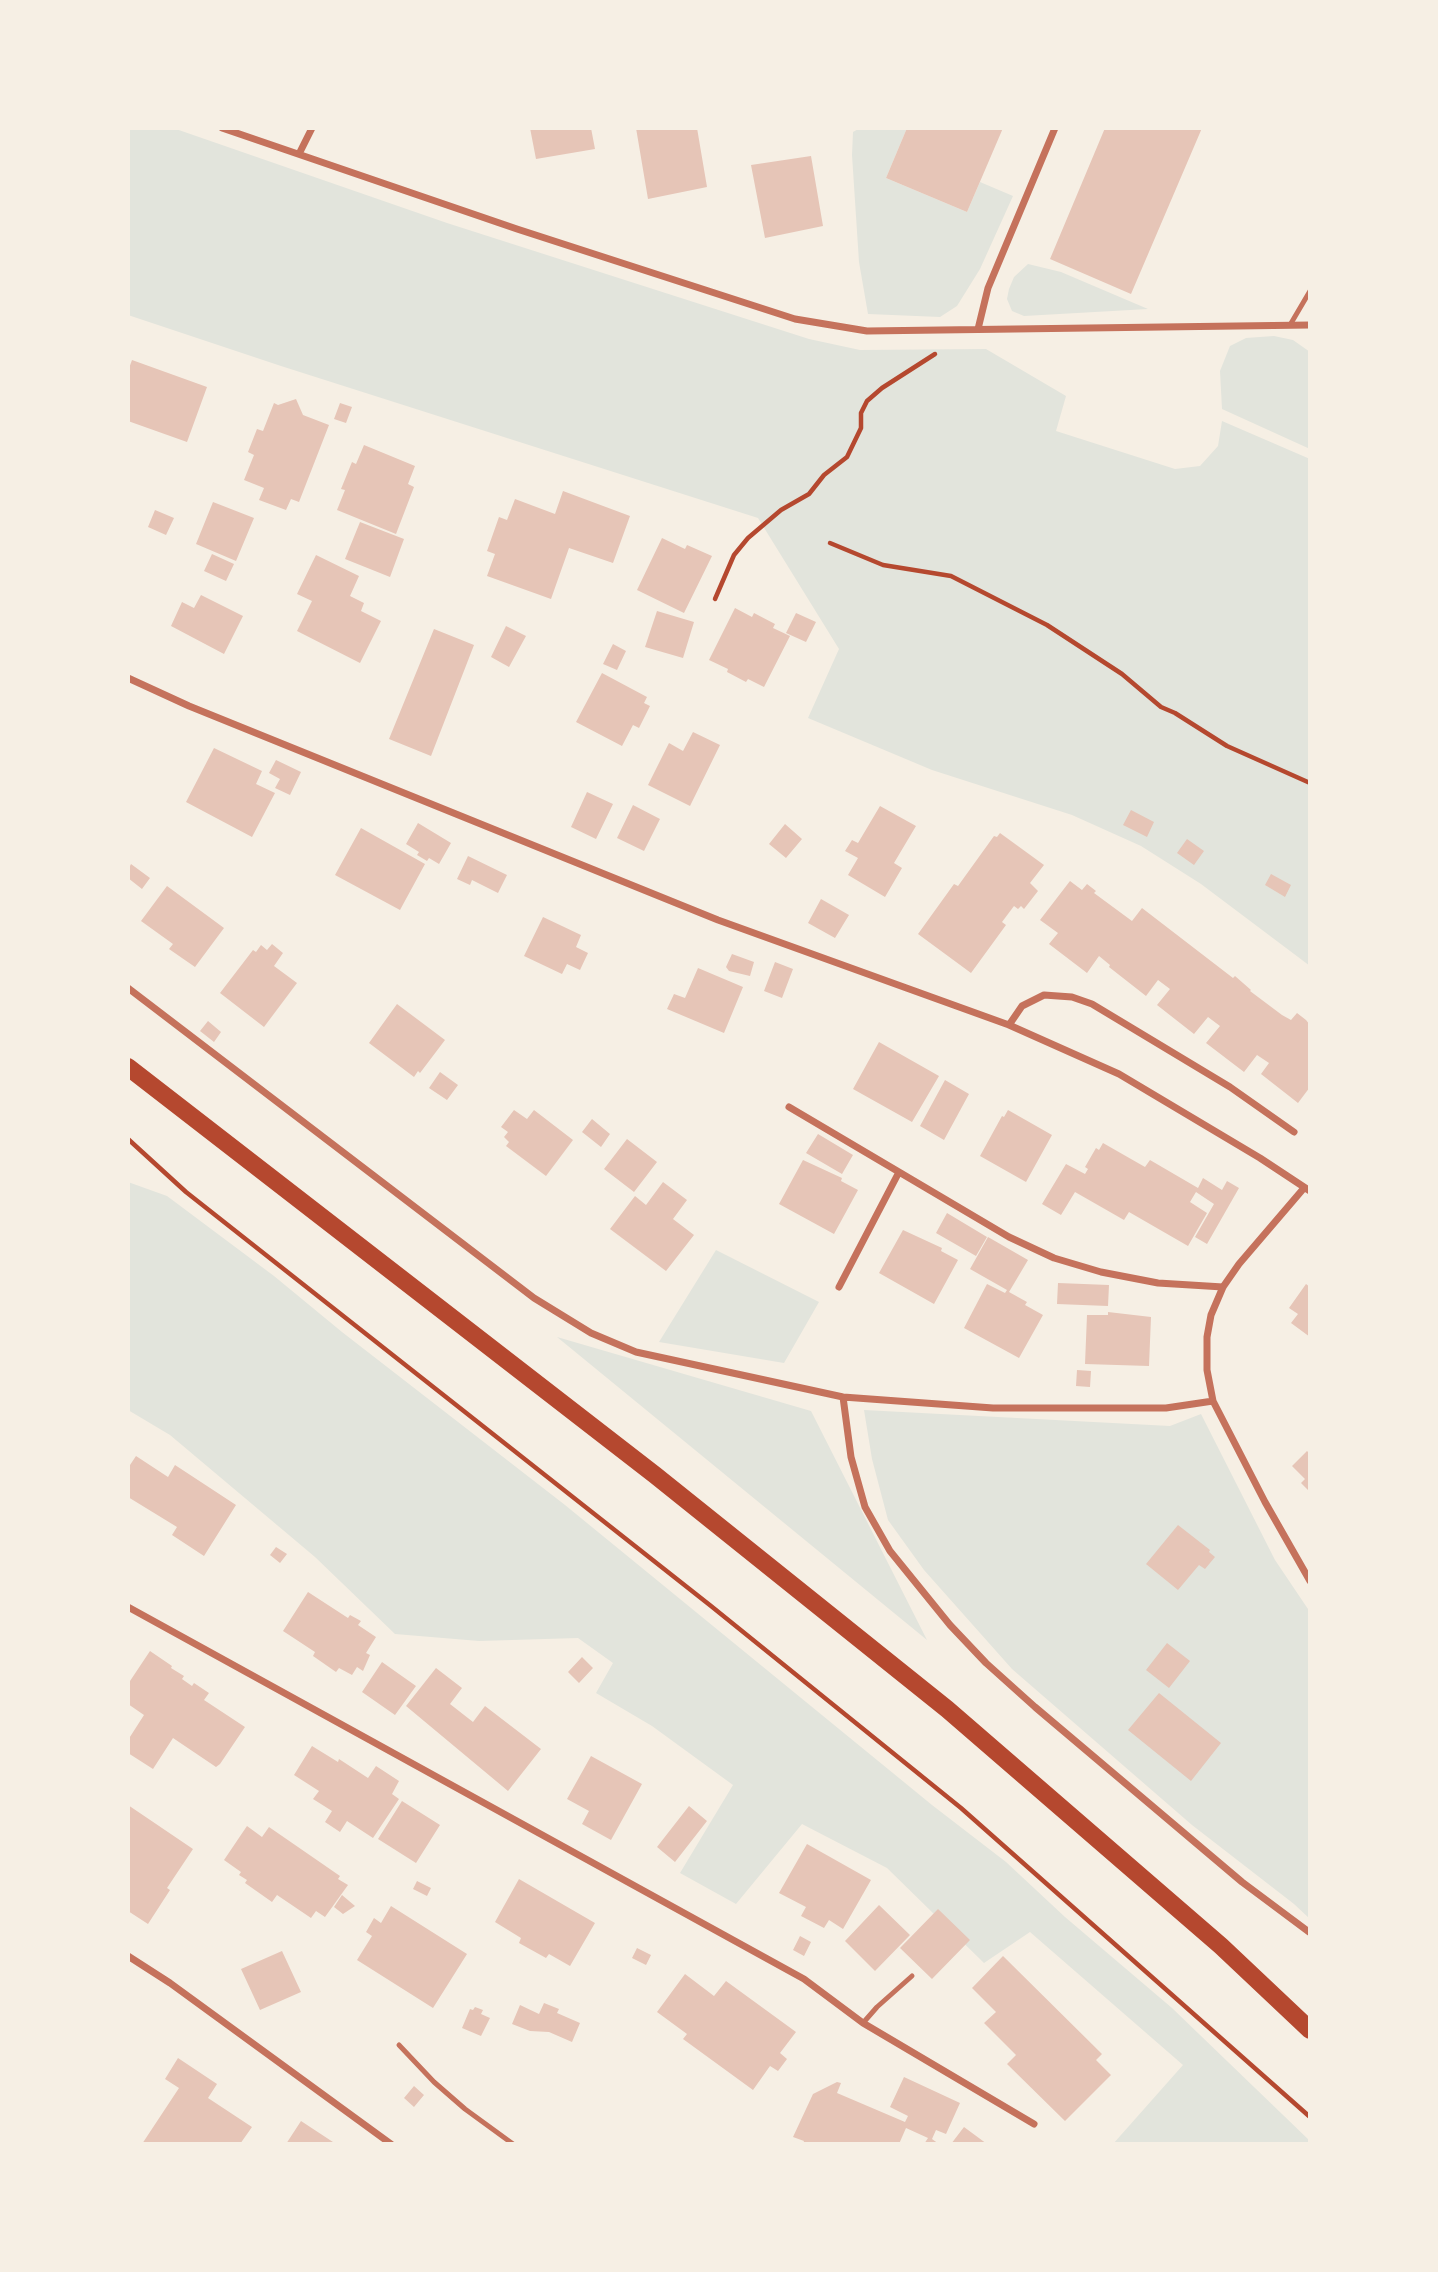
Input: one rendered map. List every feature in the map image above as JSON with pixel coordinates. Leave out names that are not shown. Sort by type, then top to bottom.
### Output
[{"type":"main road","points":[[128,1067],[655,1475],[947,1709],[1310,2021]]},
{"type":"main road","points":[[1250,1972],[1310,2030]]},
{"type":"street","points":[[222,128],[517,229],[795,319],[867,331],[1310,325]]},
{"type":"street","points":[[299,154],[312,128]]},
{"type":"street","points":[[974,329],[988,288],[1055,128]]},
{"type":"street","points":[[128,678],[189,706],[718,920],[1009,1025],[1119,1074],[1307,1189],[1239,1264],[1223,1287],[1211,1315],[1206,1337],[1207,1370],[1213,1401],[1265,1502],[1310,1581]]},
{"type":"street","points":[[128,988],[534,1298],[591,1333],[636,1352],[843,1397],[1004,1408],[1166,1408],[1213,1401]]},
{"type":"street","points":[[1009,1025],[1022,1006],[1044,995],[1072,997],[1092,1004],[1230,1087],[1294,1132]]},
{"type":"street","points":[[789,1107],[1009,1237],[1054,1258],[1101,1272],[1158,1283],[1223,1287]]},
{"type":"street","points":[[839,1287],[899,1172]]},
{"type":"street","points":[[843,1397],[851,1457],[865,1507],[890,1551],[950,1625],[986,1663],[1035,1707],[1242,1882],[1308,1932]]},
{"type":"street","points":[[128,1607],[804,1979],[863,2023],[1034,2124]]},
{"type":"street","points":[[128,1956],[181,1990],[391,2144]]},
{"type":"lane","points":[[1290,326],[1310,292]]},
{"type":"lane","points":[[863,2023],[912,1976]]},
{"type":"lane","points":[[399,2045],[464,2109],[513,2144]]},
{"type":"path","points":[[715,599],[734,555],[748,537],[781,510],[809,494],[824,475],[847,457],[861,428],[861,414],[867,401],[882,388],[974,329]]},
{"type":"path","points":[[830,543],[883,565],[951,576],[1047,625],[1122,674],[1161,707],[1227,746],[1310,783]]},
{"type":"path","points":[[128,1139],[186,1192],[710,1605],[961,1808],[1310,2117]]},
{"type":"shaded area","points":[[128,128],[173,128],[447,223],[809,339],[860,350],[986,349],[1066,396],[1056,431],[1175,469],[1200,466],[1218,446],[1222,421],[1310,459],[1310,966],[1201,884],[1141,846],[1072,815],[932,770],[808,718],[839,649],[758,518],[128,315]]},
{"type":"shaded area","points":[[860,128],[907,128],[886,178],[967,212],[980,182],[1013,196],[980,269],[957,306],[940,317],[868,314],[859,262],[852,155],[853,132]]},
{"type":"shaded area","points":[[1028,264],[1061,272],[1148,309],[1024,316],[1012,311],[1007,299],[1014,277]]},
{"type":"shaded area","points":[[1274,336],[1293,340],[1310,352],[1310,449],[1222,409],[1220,371],[1230,346],[1246,338]]},
{"type":"shaded area","points":[[128,1182],[167,1196],[274,1276],[565,1505],[932,1805],[1006,1862],[1065,1917],[1172,2008],[1310,2141],[1310,2144],[1113,2144],[1183,2065],[1030,1932],[984,1963],[887,1868],[802,1824],[736,1904],[680,1873],[733,1785],[652,1726],[596,1693],[613,1663],[578,1638],[479,1641],[395,1634],[315,1557],[170,1435],[128,1410]]},
{"type":"shaded area","points":[[716,1250],[819,1302],[784,1363],[659,1342]]},
{"type":"shaded area","points":[[557,1337],[811,1411],[927,1640]]},
{"type":"shaded area","points":[[864,1410],[1170,1426],[1201,1414],[1275,1560],[1310,1612],[1310,1919],[1192,1825],[1012,1669],[924,1570],[888,1520],[872,1459]]},
{"type":"building","points":[[530,128],[591,128],[595,149],[536,159]]},
{"type":"building","points":[[636,128],[697,128],[707,187],[648,199]]},
{"type":"building","points":[[907,128],[1003,128],[967,212],[886,178]]},
{"type":"building","points":[[1105,128],[1202,128],[1131,294],[1050,259]]},
{"type":"building","points":[[811,156],[823,226],[765,238],[751,165]]},
{"type":"building","points":[[132,360],[207,387],[187,442],[128,421],[128,371]]},
{"type":"building","points":[[296,399],[303,415],[329,425],[299,502],[291,499],[286,510],[259,500],[264,488],[244,480],[254,455],[248,452],[257,429],[263,431],[274,403],[278,405]]},
{"type":"building","points":[[340,403],[352,407],[346,423],[334,419]]},
{"type":"building","points":[[364,445],[415,466],[408,484],[414,487],[396,534],[337,510],[345,490],[341,489],[352,462],[356,464]]},
{"type":"building","points":[[563,491],[630,516],[613,563],[569,548],[551,599],[487,576],[495,554],[487,551],[499,517],[507,520],[515,499],[555,514]]},
{"type":"building","points":[[213,502],[254,518],[236,561],[196,544]]},
{"type":"building","points":[[155,510],[174,518],[166,535],[148,527]]},
{"type":"building","points":[[360,522],[404,539],[390,577],[345,559]]},
{"type":"building","points":[[662,538],[685,549],[687,545],[712,556],[684,613],[637,590]]},
{"type":"building","points":[[212,554],[234,564],[226,581],[204,571]]},
{"type":"building","points":[[316,555],[359,576],[350,596],[364,603],[361,611],[381,621],[360,663],[297,631],[312,601],[297,594]]},
{"type":"building","points":[[201,595],[243,616],[224,654],[171,626],[182,602],[194,608]]},
{"type":"building","points":[[735,608],[752,617],[754,613],[775,624],[773,628],[790,636],[764,687],[748,679],[746,682],[709,660]]},
{"type":"building","points":[[657,611],[694,622],[683,658],[645,647]]},
{"type":"building","points":[[796,613],[816,622],[806,642],[786,633]]},
{"type":"building","points":[[506,626],[526,636],[509,667],[491,657]]},
{"type":"building","points":[[434,629],[474,645],[431,756],[389,739]]},
{"type":"building","points":[[613,644],[626,651],[617,670],[603,664]]},
{"type":"building","points":[[602,673],[647,697],[644,703],[650,706],[639,728],[633,725],[622,746],[576,722]]},
{"type":"building","points":[[693,732],[720,745],[690,806],[648,785],[669,743],[683,751]]},
{"type":"building","points":[[214,748],[262,771],[256,784],[275,793],[252,837],[186,802]]},
{"type":"building","points":[[276,760],[301,772],[290,795],[275,788],[280,779],[269,773]]},
{"type":"building","points":[[587,792],[613,804],[596,839],[571,827]]},
{"type":"building","points":[[633,805],[660,819],[644,851],[617,838]]},
{"type":"building","points":[[880,806],[916,826],[894,863],[902,868],[885,897],[848,875],[858,858],[845,851],[852,840],[858,843]]},
{"type":"building","points":[[1131,810],[1154,822],[1147,837],[1123,825]]},
{"type":"building","points":[[418,823],[451,843],[439,864],[417,855],[419,852],[406,844]]},
{"type":"building","points":[[785,824],[802,839],[786,858],[769,844]]},
{"type":"building","points":[[361,828],[425,864],[400,910],[335,875]]},
{"type":"building","points":[[1000,833],[1044,865],[1030,883],[1038,891],[1024,909],[1014,906],[1002,922],[1006,925],[971,973],[918,934],[954,884],[958,886],[994,836],[997,837]]},
{"type":"building","points":[[1187,839],[1204,851],[1194,865],[1177,853]]},
{"type":"building","points":[[468,856],[507,875],[498,893],[472,880],[470,885],[457,879]]},
{"type":"building","points":[[131,864],[150,878],[142,889],[128,878]]},
{"type":"building","points":[[1271,874],[1291,885],[1285,897],[1265,885]]},
{"type":"building","points":[[1070,881],[1082,890],[1087,884],[1096,891],[1094,893],[1132,921],[1142,908],[1233,978],[1235,976],[1282,1015],[1291,1020],[1297,1013],[1306,1020],[1310,1025],[1310,1087],[1298,1103],[1261,1074],[1269,1063],[1257,1055],[1244,1072],[1206,1043],[1220,1026],[1208,1017],[1194,1034],[1157,1005],[1170,989],[1158,980],[1146,996],[1099,956],[1087,973],[1049,944],[1058,933],[1040,920]]},
{"type":"building","points":[[167,886],[224,928],[195,967],[169,949],[173,944],[141,921]]},
{"type":"building","points":[[821,899],[849,915],[835,938],[808,923]]},
{"type":"building","points":[[543,917],[581,935],[576,947],[588,953],[580,970],[567,964],[562,974],[524,956]]},
{"type":"building","points":[[272,944],[283,953],[274,966],[297,983],[264,1027],[220,993],[253,950],[256,952],[261,945],[267,950]]},
{"type":"building","points":[[732,954],[754,962],[750,976],[729,971],[726,967]]},
{"type":"building","points":[[775,962],[793,969],[782,998],[764,991]]},
{"type":"building","points":[[698,968],[743,987],[724,1033],[667,1009],[674,994],[685,998]]},
{"type":"building","points":[[397,1004],[445,1040],[414,1077],[369,1043]]},
{"type":"building","points":[[208,1021],[221,1032],[214,1042],[200,1031]]},
{"type":"building","points":[[879,1042],[939,1076],[912,1122],[853,1089]]},
{"type":"building","points":[[440,1072],[458,1085],[447,1100],[429,1088]]},
{"type":"building","points":[[945,1080],[969,1094],[944,1140],[920,1126]]},
{"type":"building","points":[[514,1110],[527,1119],[534,1110],[573,1140],[546,1176],[506,1146],[509,1142],[504,1137],[508,1132],[501,1127]]},
{"type":"building","points":[[1008,1110],[1052,1135],[1026,1182],[980,1156]]},
{"type":"building","points":[[592,1119],[610,1134],[601,1147],[582,1132]]},
{"type":"building","points":[[818,1134],[853,1155],[842,1174],[806,1153]]},
{"type":"building","points":[[627,1139],[657,1162],[634,1192],[604,1169]]},
{"type":"building","points":[[1103,1143],[1145,1167],[1150,1160],[1198,1188],[1203,1178],[1222,1190],[1227,1181],[1239,1188],[1207,1244],[1195,1237],[1214,1204],[1196,1192],[1190,1202],[1207,1213],[1188,1246],[1129,1212],[1124,1220],[1075,1192],[1061,1215],[1042,1204],[1066,1164],[1085,1174],[1088,1169],[1085,1167],[1096,1148],[1099,1150]]},
{"type":"building","points":[[803,1160],[842,1178],[841,1181],[858,1190],[834,1234],[779,1204]]},
{"type":"building","points":[[663,1182],[687,1200],[673,1219],[694,1235],[666,1271],[610,1229],[635,1196],[646,1205]]},
{"type":"building","points":[[947,1213],[987,1237],[976,1256],[936,1233]]},
{"type":"building","points":[[903,1230],[942,1248],[941,1251],[958,1260],[934,1304],[879,1273]]},
{"type":"building","points":[[988,1237],[1028,1260],[1009,1292],[1043,1315],[1019,1358],[964,1328],[987,1284],[1005,1293],[1007,1290],[970,1269]]},
{"type":"building","points":[[1058,1283],[1109,1285],[1108,1306],[1057,1304]]},
{"type":"building","points":[[1306,1284],[1310,1287],[1310,1337],[1291,1323],[1298,1314],[1289,1308]]},
{"type":"building","points":[[1108,1312],[1151,1317],[1149,1366],[1085,1364],[1087,1315],[1108,1315]]},
{"type":"building","points":[[1077,1370],[1091,1371],[1090,1387],[1076,1386]]},
{"type":"building","points":[[1307,1451],[1310,1454],[1310,1492],[1301,1483],[1305,1479],[1292,1466]]},
{"type":"building","points":[[136,1456],[168,1477],[175,1465],[236,1505],[204,1556],[172,1535],[177,1527],[128,1497],[128,1468]]},
{"type":"building","points":[[1178,1525],[1215,1557],[1205,1569],[1199,1565],[1178,1590],[1146,1564]]},
{"type":"building","points":[[276,1547],[287,1554],[280,1563],[270,1555]]},
{"type":"building","points":[[308,1592],[348,1618],[350,1615],[361,1621],[358,1625],[376,1637],[366,1653],[370,1655],[363,1671],[357,1667],[352,1675],[339,1668],[336,1672],[313,1656],[315,1652],[283,1631]]},
{"type":"building","points":[[1167,1643],[1190,1661],[1169,1688],[1146,1670]]},
{"type":"building","points":[[150,1651],[184,1676],[182,1679],[209,1693],[204,1700],[245,1727],[216,1767],[173,1738],[153,1769],[128,1753],[128,1740],[144,1715],[128,1704],[128,1684]]},
{"type":"building","points":[[582,1657],[593,1668],[579,1683],[568,1672]]},
{"type":"building","points":[[382,1662],[416,1686],[395,1715],[362,1692]]},
{"type":"building","points":[[436,1668],[462,1688],[450,1704],[473,1722],[485,1706],[541,1749],[508,1791],[406,1706]]},
{"type":"building","points":[[1159,1693],[1221,1743],[1191,1781],[1128,1730]]},
{"type":"building","points":[[312,1746],[338,1762],[339,1759],[368,1778],[376,1766],[399,1781],[392,1794],[399,1799],[373,1838],[347,1821],[340,1832],[325,1822],[332,1811],[313,1799],[319,1791],[294,1775]]},
{"type":"building","points":[[591,1756],[642,1784],[611,1840],[582,1824],[589,1811],[567,1799]]},
{"type":"building","points":[[402,1801],[440,1825],[416,1863],[378,1839]]},
{"type":"building","points":[[128,1805],[193,1849],[167,1888],[170,1890],[148,1924],[128,1911]]},
{"type":"building","points":[[689,1806],[707,1821],[675,1862],[657,1847]]},
{"type":"building","points":[[247,1826],[262,1837],[269,1827],[340,1876],[338,1879],[348,1885],[325,1917],[316,1911],[311,1918],[277,1895],[272,1902],[245,1883],[247,1880],[239,1875],[241,1872],[224,1860]]},
{"type":"building","points":[[807,1844],[871,1880],[843,1929],[829,1920],[824,1928],[801,1916],[806,1907],[779,1893]]},
{"type":"building","points":[[519,1879],[595,1923],[570,1966],[549,1954],[546,1958],[519,1943],[521,1938],[495,1922]]},
{"type":"building","points":[[417,1881],[431,1888],[427,1896],[413,1889]]},
{"type":"building","points":[[342,1895],[355,1906],[343,1914],[334,1907]]},
{"type":"building","points":[[879,1905],[910,1935],[875,1971],[845,1941]]},
{"type":"building","points":[[391,1906],[467,1954],[433,2008],[357,1960],[372,1936],[366,1932],[374,1918],[381,1923]]},
{"type":"building","points":[[938,1909],[970,1940],[932,1979],[900,1948]]},
{"type":"building","points":[[800,1936],[811,1942],[804,1956],[793,1950]]},
{"type":"building","points":[[637,1948],[651,1955],[646,1965],[632,1958]]},
{"type":"building","points":[[282,1951],[301,1992],[260,2010],[241,1969]]},
{"type":"building","points":[[1003,1956],[1102,2054],[1096,2060],[1111,2075],[1065,2121],[1007,2064],[1016,2055],[984,2023],[996,2012],[972,1988]]},
{"type":"building","points":[[685,1974],[714,1996],[726,1981],[796,2032],[780,2053],[787,2059],[778,2071],[770,2066],[753,2090],[683,2039],[687,2034],[657,2012]]},
{"type":"building","points":[[544,2003],[559,2009],[557,2013],[580,2023],[572,2042],[549,2032],[530,2031],[512,2024],[520,2005],[539,2014]]},
{"type":"building","points":[[475,2007],[483,2010],[481,2014],[490,2018],[481,2036],[462,2028],[470,2009]]},
{"type":"building","points":[[178,2058],[217,2084],[208,2098],[252,2127],[240,2144],[142,2144],[179,2088],[165,2079]]},
{"type":"building","points":[[904,2077],[960,2103],[946,2134],[936,2130],[932,2139],[939,2144],[924,2144],[928,2138],[906,2128],[899,2144],[803,2144],[804,2141],[793,2137],[813,2094],[837,2082],[841,2083],[837,2093],[905,2122],[908,2116],[890,2107]]},
{"type":"building","points":[[414,2086],[424,2095],[414,2107],[404,2098]]},
{"type":"building","points":[[301,2121],[336,2144],[286,2144]]},
{"type":"building","points":[[964,2127],[987,2144],[951,2144]]}]
